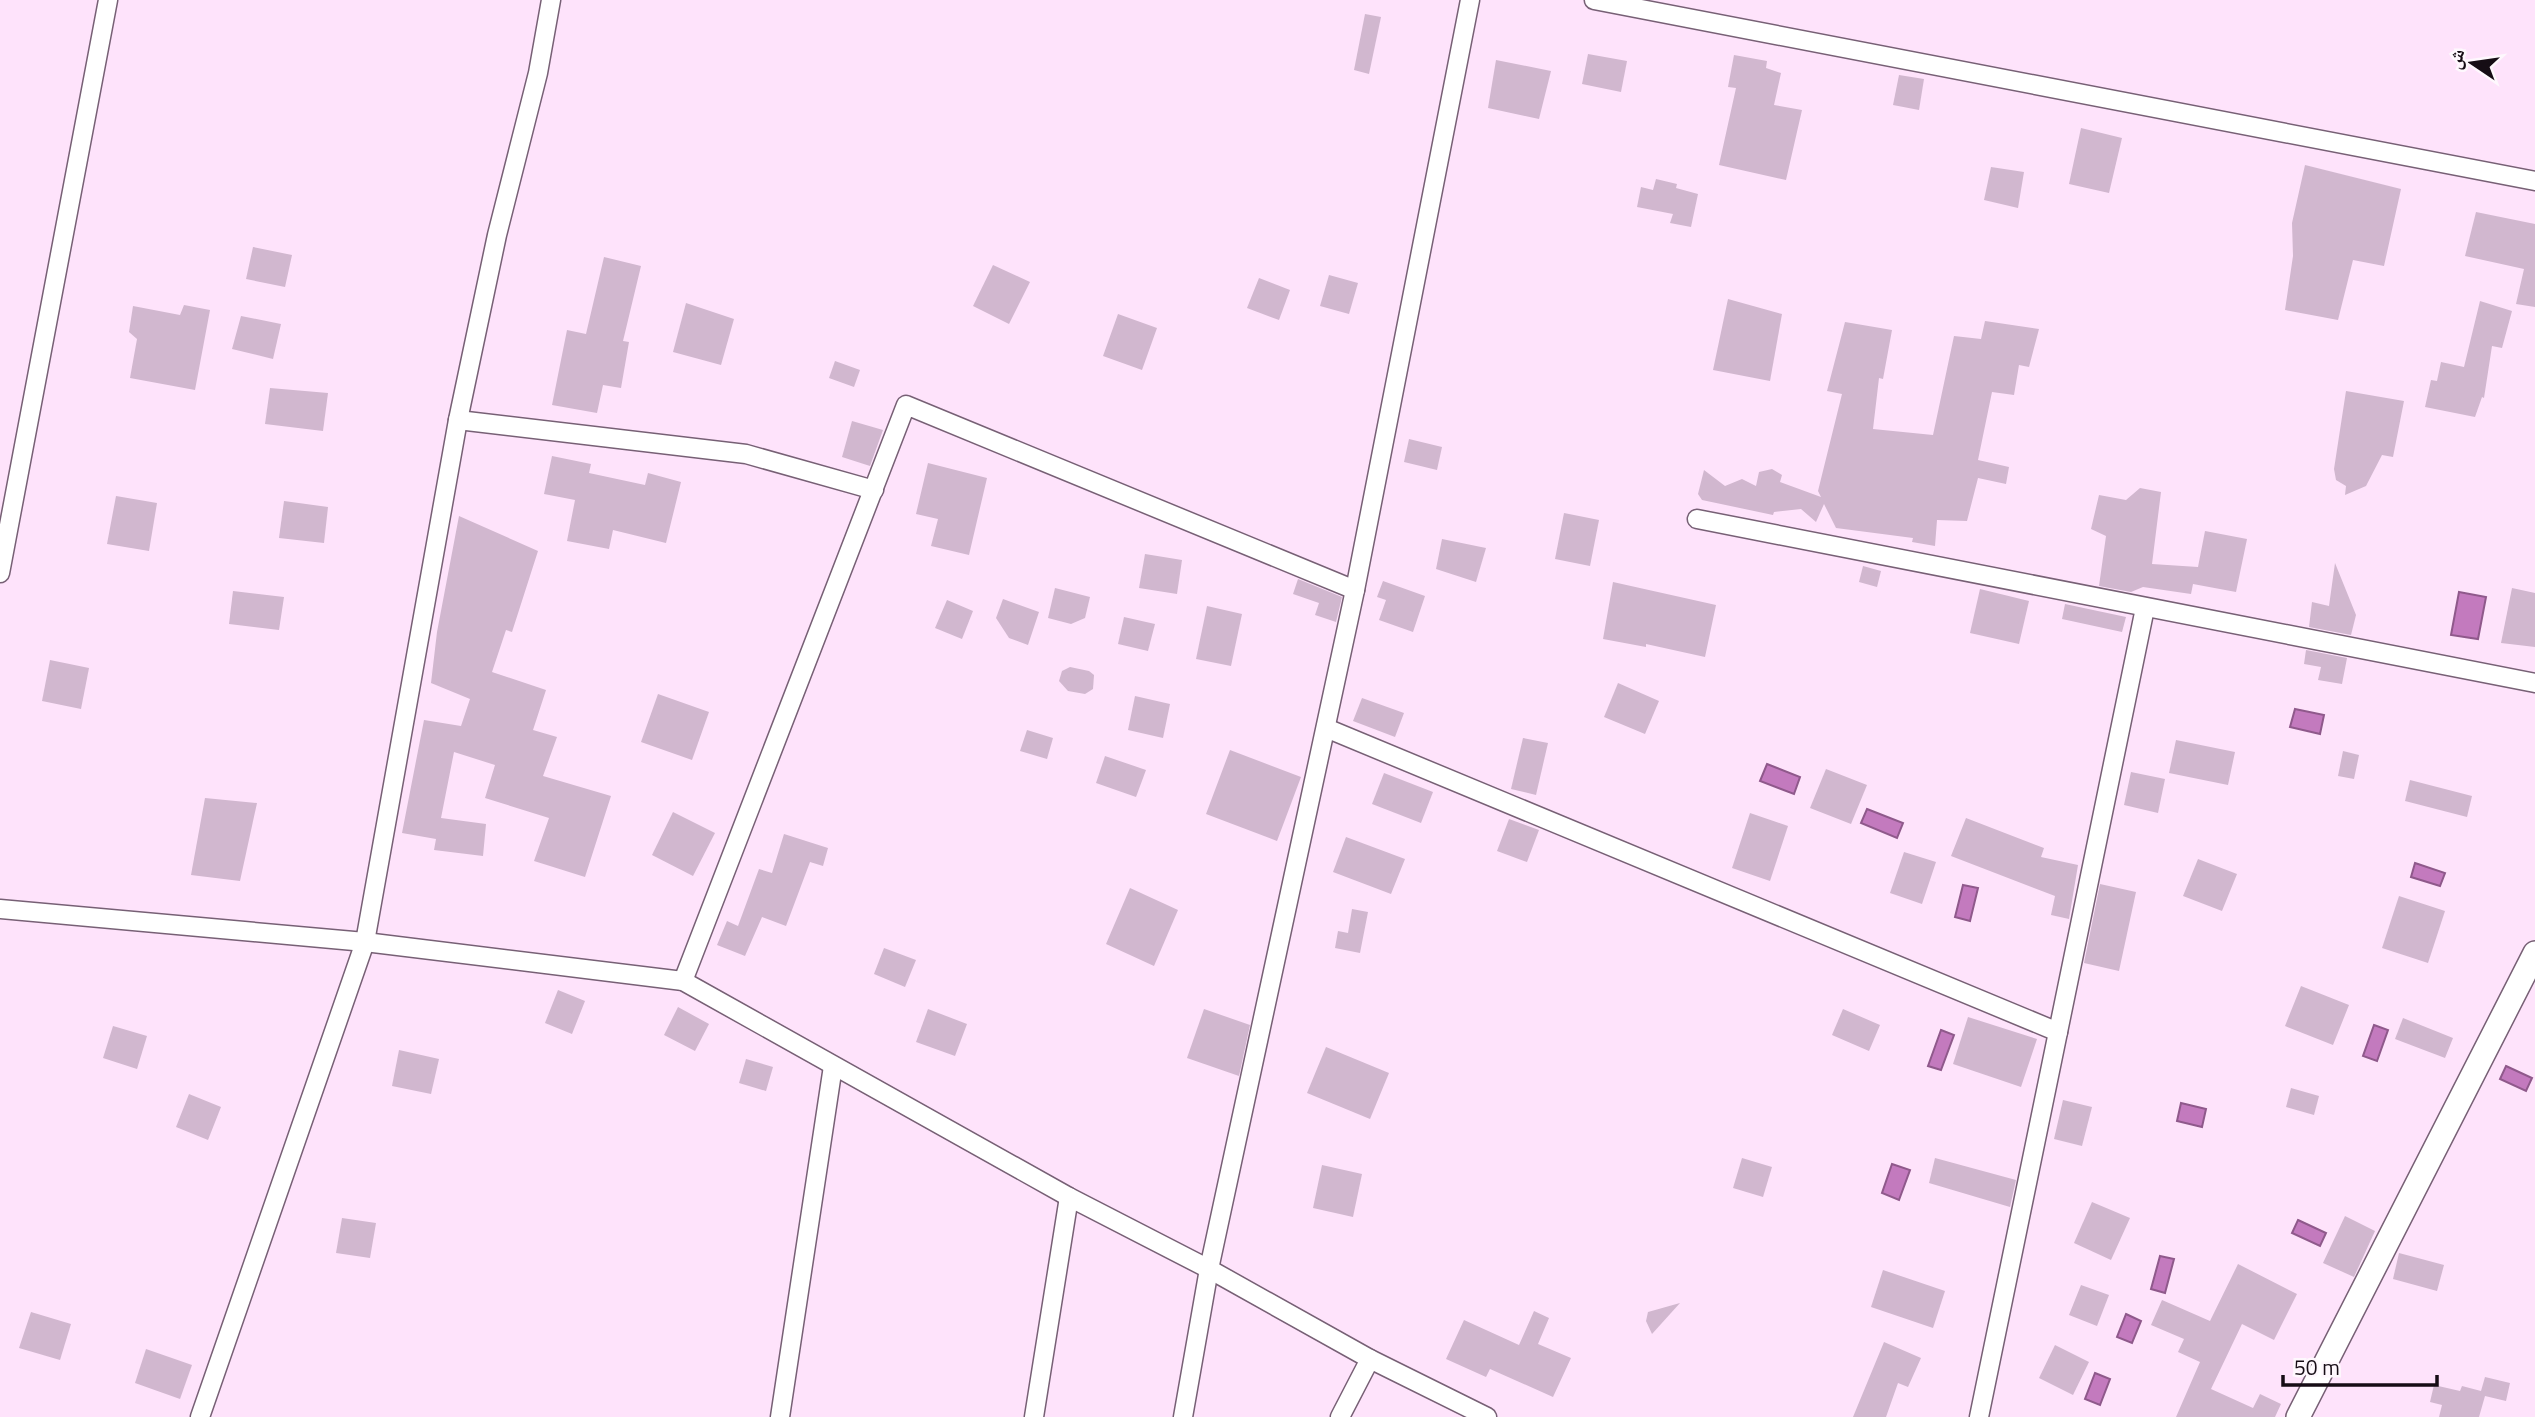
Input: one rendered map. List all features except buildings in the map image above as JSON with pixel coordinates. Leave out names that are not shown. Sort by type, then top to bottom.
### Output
[{"type":"street","points":[[0,573],[108,0]]},
{"type":"street","points":[[200,1417],[365,942],[458,420],[498,234],[538,73],[551,0]]},
{"type":"street","points":[[1183,1417],[1209,1269],[1355,590],[1470,0]]},
{"type":"street","points":[[1594,0],[2535,181]]},
{"type":"street","points":[[683,981],[906,405],[1355,590]]},
{"type":"street","points":[[458,420],[746,454],[874,490]]},
{"type":"street","points":[[1697,519],[2535,683]]},
{"type":"street","points":[[1979,1417],[2145,608]]},
{"type":"street","points":[[1326,728],[2058,1032]]},
{"type":"street","points":[[0,909],[365,942],[683,981],[1069,1198],[1209,1269],[1370,1359],[1487,1417]]},
{"type":"street","points":[[2298,1417],[2535,953]]},
{"type":"street","points":[[780,1417],[833,1066]]},
{"type":"street","points":[[1034,1417],[1069,1198]]},
{"type":"street","points":[[1340,1417],[1370,1359]]},
{"type":"shaded area","points":[[2459,592],[2486,597],[2478,639],[2451,635]]},
{"type":"shaded area","points":[[2295,709],[2324,715],[2320,734],[2290,727]]},
{"type":"shaded area","points":[[1767,764],[1800,777],[1794,794],[1760,781]]},
{"type":"shaded area","points":[[1867,809],[1903,823],[1897,838],[1861,823]]},
{"type":"shaded area","points":[[2415,863],[2445,873],[2440,886],[2411,877]]},
{"type":"shaded area","points":[[1963,885],[1978,888],[1970,921],[1955,917]]},
{"type":"shaded area","points":[[2374,1025],[2388,1030],[2377,1061],[2363,1056]]},
{"type":"shaded area","points":[[1941,1030],[1954,1035],[1941,1070],[1928,1066]]},
{"type":"shaded area","points":[[2506,1066],[2532,1078],[2526,1091],[2500,1079]]},
{"type":"shaded area","points":[[2181,1103],[2206,1109],[2202,1127],[2177,1121]]},
{"type":"shaded area","points":[[1892,1164],[1910,1170],[1899,1200],[1882,1193]]},
{"type":"shaded area","points":[[2298,1220],[2326,1233],[2320,1246],[2292,1233]]},
{"type":"shaded area","points":[[2160,1256],[2174,1259],[2165,1293],[2151,1289]]},
{"type":"shaded area","points":[[2126,1314],[2141,1321],[2132,1343],[2117,1337]]},
{"type":"shaded area","points":[[2095,1373],[2110,1379],[2100,1405],[2085,1399]]}]
